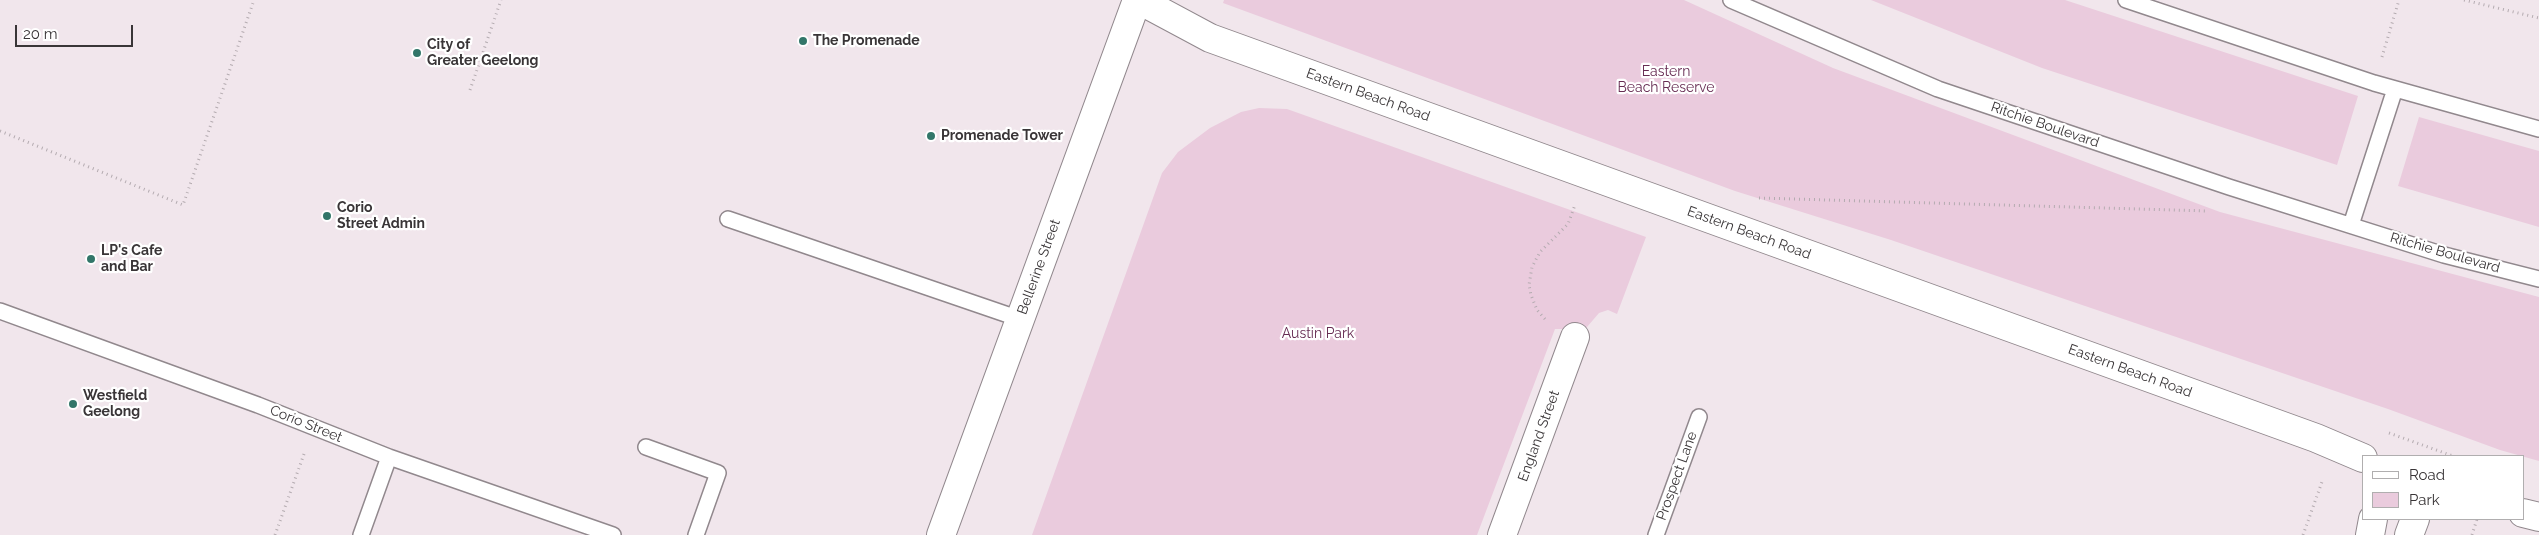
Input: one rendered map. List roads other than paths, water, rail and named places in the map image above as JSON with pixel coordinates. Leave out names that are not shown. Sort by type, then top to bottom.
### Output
[{"type":"street","name":"Bellerine Street","points":[[941,535],[1138,0]]},
{"type":"street","name":"Eastern Beach Road","points":[[1138,0],[1210,38],[2298,431],[2362,458]]},
{"type":"street","name":"England Street","points":[[1502,535],[1575,337]]},
{"type":"street","points":[[2524,513],[2539,517]]},
{"type":"street","points":[[2370,535],[2373,520]]},
{"type":"street","points":[[2409,535],[2414,520]]},
{"type":"lane","name":"Ritchie Boulevard","points":[[1731,0],[1747,4],[1938,88],[2229,187],[2444,255],[2539,279]]},
{"type":"lane","points":[[2126,0],[2374,83],[2539,129]]},
{"type":"lane","points":[[2352,225],[2395,88]]},
{"type":"lane","points":[[728,219],[1020,319]]},
{"type":"lane","name":"Corio Street","points":[[0,311],[258,405],[389,457],[613,535]]},
{"type":"lane","name":"Prospect Lane","points":[[1656,535],[1699,417]]},
{"type":"lane","points":[[646,447],[718,473],[696,535]]},
{"type":"lane","points":[[361,535],[389,457]]},
{"type":"place","name":"The Promenade","points":[[803,41]]},
{"type":"place","name":"City of Greater Geelong","points":[[417,53]]},
{"type":"place","name":"Promenade Tower","points":[[931,136]]},
{"type":"place","name":"Corio Street Admin","points":[[327,216]]},
{"type":"place","name":"LP's Cafe and Bar","points":[[91,259]]},
{"type":"place","name":"Westfield Geelong","points":[[73,404]]},
{"type":"park label","name":"Eastern Beach Reserve","points":[[1666,80]]},
{"type":"park label","name":"Austin Park","points":[[1318,334]]}]
